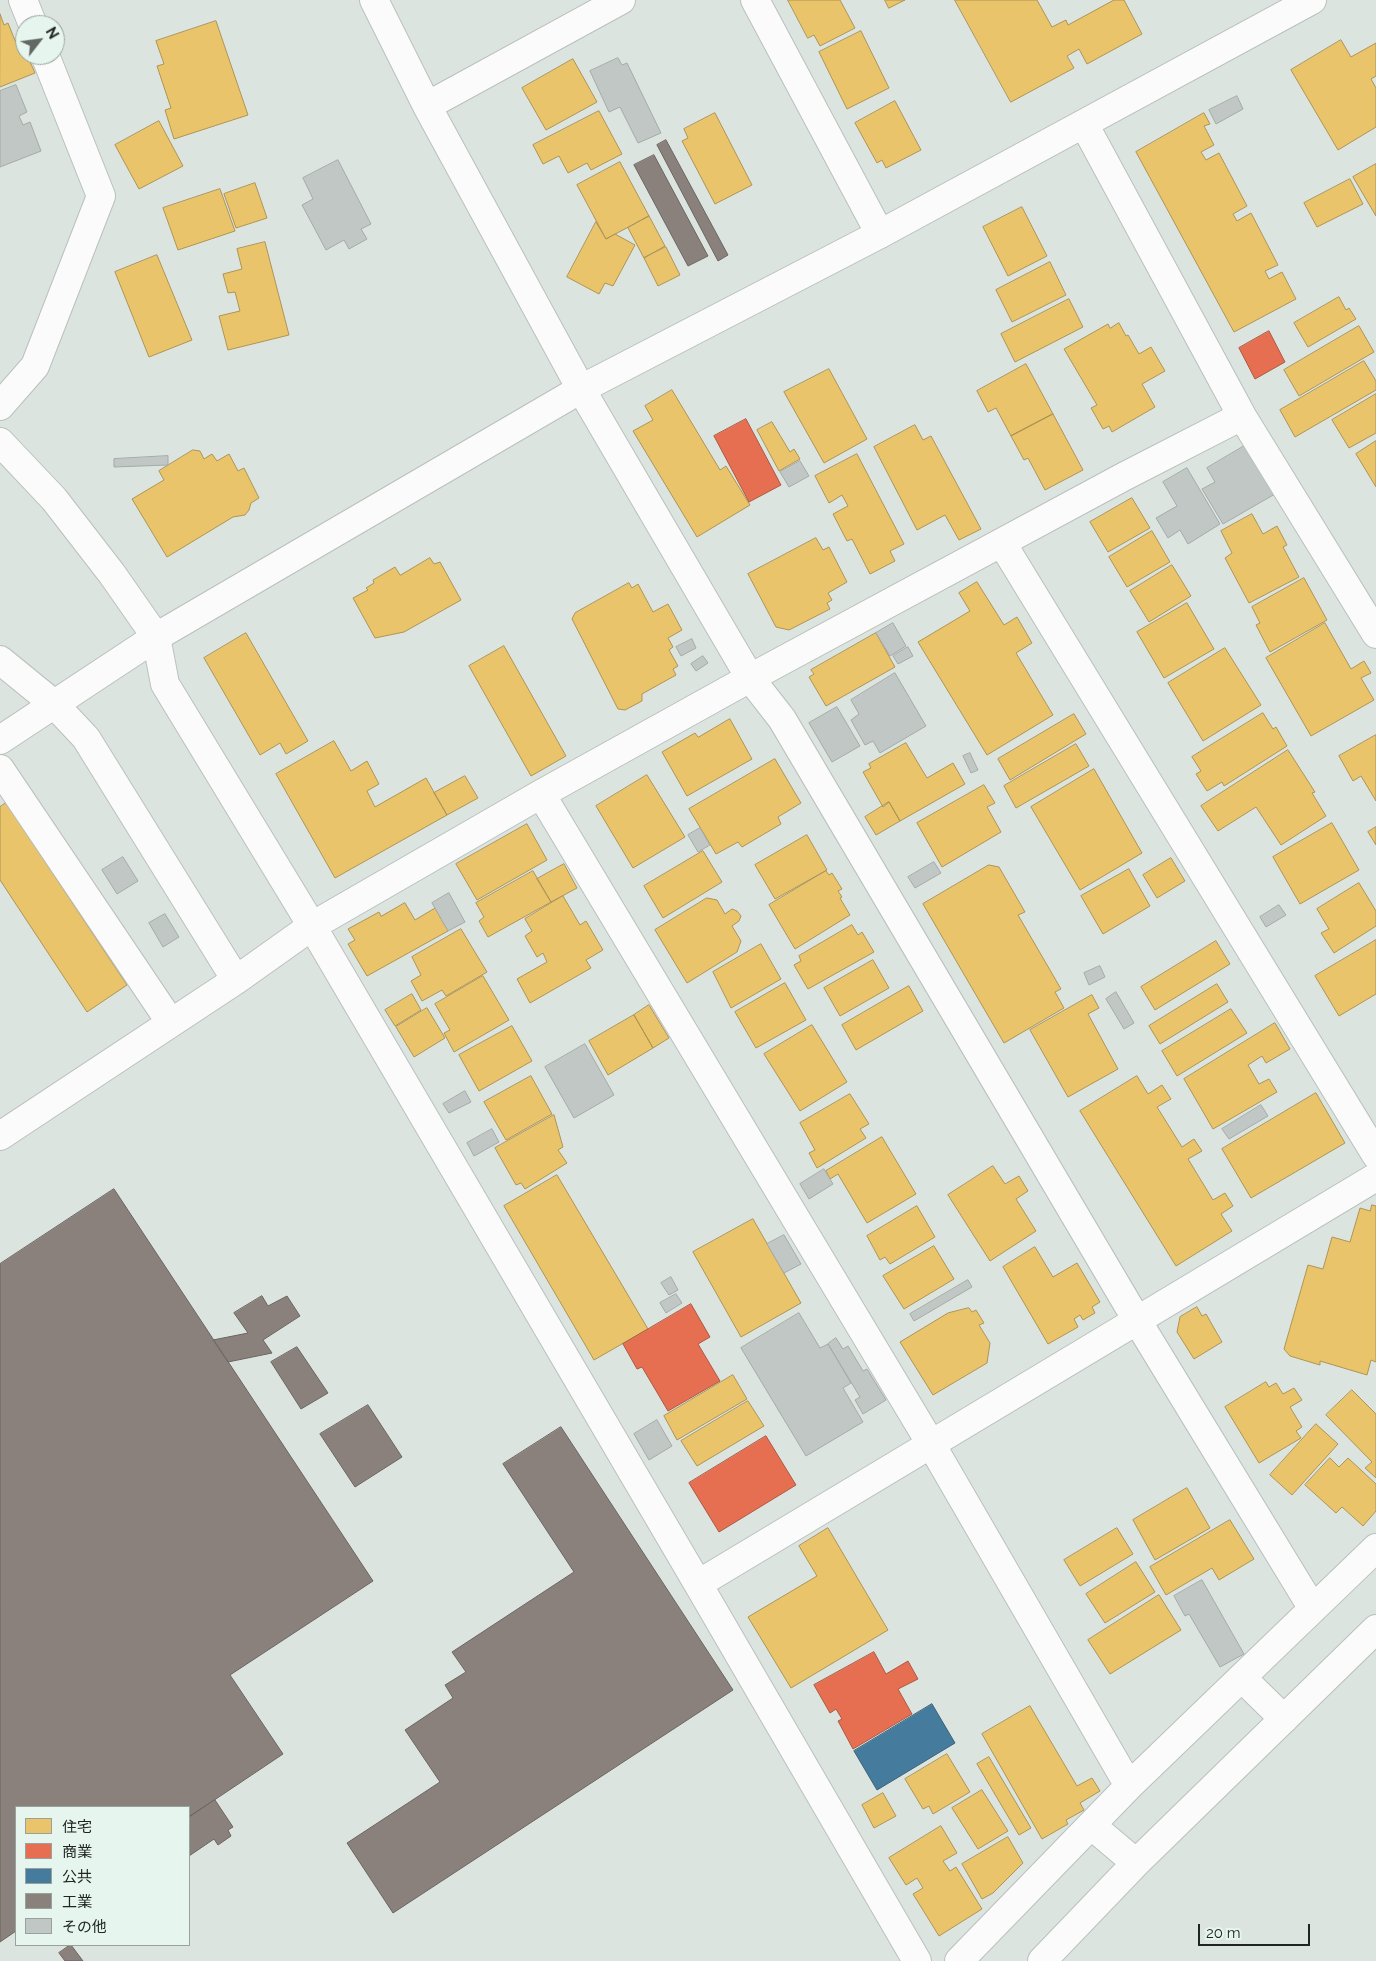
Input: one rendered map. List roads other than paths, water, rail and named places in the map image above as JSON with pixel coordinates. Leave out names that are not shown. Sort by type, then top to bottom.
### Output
[{"type":"street","points":[[23,0],[29,15]]},
{"type":"street","points":[[374,0],[427,106],[581,389],[750,678],[782,719],[1138,1322],[1313,1609]]},
{"type":"street","points":[[427,106],[621,0]]},
{"type":"street","points":[[755,0],[880,234]]},
{"type":"street","points":[[0,740],[156,637],[581,389],[880,234],[1312,0]]},
{"type":"street","points":[[0,406],[35,366],[101,196],[49,65]]},
{"type":"street","points":[[1084,124],[1242,416],[1376,634]]},
{"type":"street","points":[[3,1128],[171,1023],[312,926],[541,794],[750,678],[1124,476],[1242,416]]},
{"type":"street","points":[[0,442],[54,499],[112,574],[156,637],[165,684],[312,926],[917,1961]]},
{"type":"street","points":[[1002,543],[1376,1154]]},
{"type":"street","points":[[0,660],[54,704],[86,738],[236,980]]},
{"type":"street","points":[[0,769],[171,1023]]},
{"type":"street","points":[[541,794],[931,1444],[1129,1786]]},
{"type":"street","points":[[698,1584],[1138,1322],[1376,1177]]},
{"type":"street","points":[[958,1961],[1129,1786],[1376,1548]]},
{"type":"street","points":[[1042,1961],[1136,1863],[1376,1629]]},
{"type":"street","points":[[1242,1678],[1284,1719]]},
{"type":"street","points":[[1091,1825],[1136,1863]]}]
